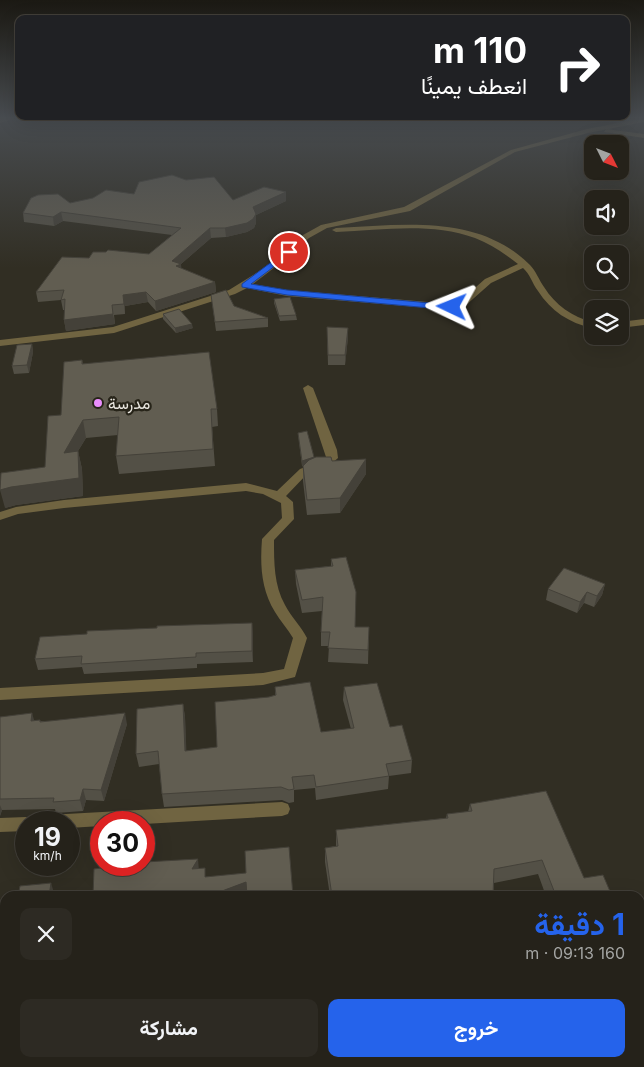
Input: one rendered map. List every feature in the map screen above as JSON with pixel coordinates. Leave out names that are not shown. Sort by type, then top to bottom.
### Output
[{"type":"street","points":[[0,343],[114,330],[226,294],[245,286],[289,252],[306,236],[317,230],[341,222],[394,214],[407,210],[483,168]]},
{"type":"street","points":[[317,230],[408,226],[449,227],[469,233],[524,264],[532,272],[541,290],[560,312],[584,322]]},
{"type":"street","points":[[245,286],[287,293],[452,307],[462,304],[488,281],[524,264]]},
{"type":"street","points":[[629,324],[644,322]]},
{"type":"street","points":[[279,496],[298,475],[326,463],[332,458],[331,450],[308,388]]},
{"type":"street","points":[[0,516],[16,511],[64,504],[246,487],[262,489],[279,496],[287,502],[288,519],[268,538],[266,572],[278,606],[294,626],[300,638],[290,673],[263,679],[0,694]]},
{"type":"street","points":[[80,820],[282,809]]},
{"type":"street","points":[[0,825],[15,824]]},
{"type":"building","points":[[172,175],[186,180],[214,177],[233,200],[264,187],[286,192],[253,207],[256,214],[247,223],[225,228],[210,228],[172,261],[181,264],[176,266],[215,282],[155,301],[146,292],[123,295],[124,304],[112,305],[113,314],[64,320],[65,299],[61,300],[64,290],[36,292],[62,257],[89,258],[93,252],[106,252],[108,250],[149,254],[181,228],[61,212],[53,217],[23,213],[31,198],[38,195],[58,194],[70,203],[93,198],[106,190],[134,194],[139,182]]},
{"type":"building","points":[[226,290],[234,306],[268,318],[215,322],[211,295]]},
{"type":"building","points":[[290,297],[296,315],[279,316],[274,299]]},
{"type":"building","points":[[179,309],[192,324],[175,328],[163,314]]},
{"type":"building","points":[[327,327],[348,328],[345,355],[328,355]]},
{"type":"building","points":[[32,344],[27,365],[12,366],[17,345]]},
{"type":"building","points":[[209,352],[217,409],[211,409],[213,449],[116,456],[119,417],[83,420],[64,453],[78,451],[79,478],[0,490],[1,473],[45,467],[48,416],[61,415],[64,362],[82,360],[82,364]]},
{"type":"building","points":[[307,431],[314,457],[302,461],[298,433]]},
{"type":"building","points":[[316,457],[331,457],[332,461],[366,459],[340,498],[307,500],[303,466],[309,460]]},
{"type":"building","points":[[346,557],[356,592],[355,627],[369,627],[368,650],[328,648],[330,632],[321,632],[323,597],[302,600],[295,570],[333,566],[331,559]]},
{"type":"building","points":[[564,568],[605,584],[597,596],[587,592],[580,602],[548,589]]},
{"type":"building","points":[[252,623],[252,651],[196,653],[196,657],[81,664],[82,656],[35,659],[40,637],[87,634],[87,631],[157,628],[157,626]]},
{"type":"building","points":[[310,682],[321,732],[354,728],[344,687],[377,683],[390,727],[402,725],[412,760],[386,764],[389,776],[316,787],[314,775],[292,777],[294,789],[289,790],[281,787],[162,794],[158,751],[136,754],[137,709],[183,704],[185,751],[217,747],[215,702],[269,697],[276,695],[275,687]]},
{"type":"building","points":[[32,713],[31,721],[40,720],[40,722],[125,713],[101,790],[83,789],[80,800],[53,802],[54,798],[0,799],[0,717]]},
{"type":"building","points":[[546,791],[584,878],[603,875],[610,891],[554,891],[542,860],[494,869],[493,891],[331,891],[325,848],[338,846],[336,830],[448,818],[447,814],[472,811],[470,804]]},
{"type":"building","points":[[289,847],[293,891],[247,891],[246,882],[222,891],[93,891],[94,876],[155,876],[155,861],[198,859],[192,869],[205,868],[205,877],[246,873],[245,851]]},
{"type":"building","points":[[51,883],[50,891],[19,891],[20,886]]},
{"type":"place","name":"مدرسة","points":[[98,403]]},
{"type":"route","points":[[289,252],[245,286],[287,293],[439,308],[452,307]]}]
